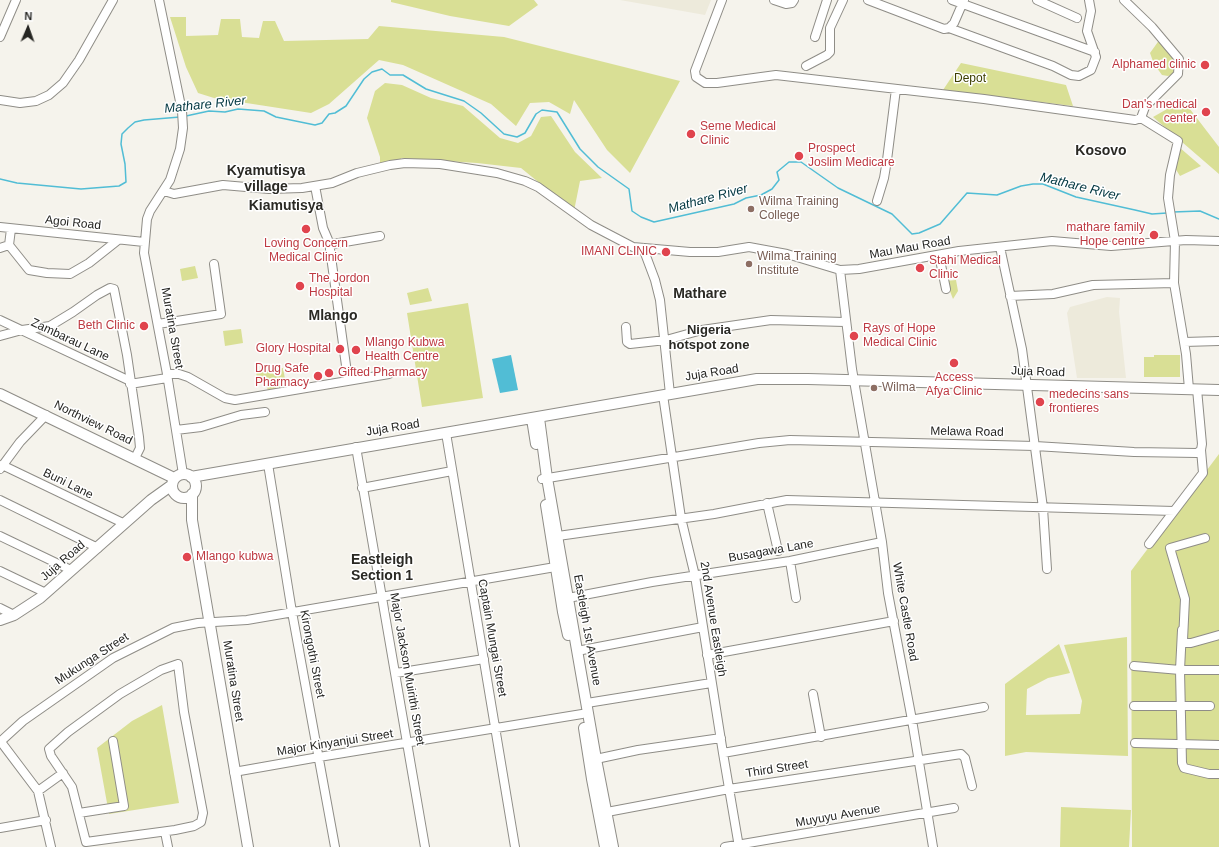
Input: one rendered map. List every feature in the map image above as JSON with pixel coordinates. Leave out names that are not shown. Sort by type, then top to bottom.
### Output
[{"type":"main road","name":"Juja Road","points":[[0,620],[14,615],[46,593],[137,512],[185,482],[217,472],[757,379],[792,378],[855,381],[1219,390]]},
{"type":"main road","name":"Northview Road","points":[[0,394],[185,482]]},
{"type":"main road","points":[[516,420],[527,426],[538,435],[547,420],[562,413]]},
{"type":"main road","name":"Eastleigh 1st Avenue","points":[[535,418],[592,779],[605,847]]},
{"type":"main road","name":"Eastleigh 1st Avenue","points":[[545,478],[558,536],[559,566],[568,598],[613,847]]},
{"type":"main road","name":"Juja Road","points":[[137,512],[162,498],[178,496],[185,482]]},
{"type":"main road","name":"Muratina Street","points":[[185,482],[178,496],[192,520]]},
{"type":"main road","name":"Muratina Street","points":[[185,482],[248,847]]},
{"type":"street","points":[[0,37],[16,0]]},
{"type":"street","points":[[0,100],[20,103],[36,101],[48,95],[63,83],[79,60],[114,0]]},
{"type":"street","name":"Muratina Street","points":[[159,0],[182,111],[183,128],[177,163],[164,191],[150,211],[144,242],[146,264],[158,324],[185,482]]},
{"type":"street","points":[[722,0],[694,71],[696,77],[705,83],[717,83],[776,75],[1135,120],[1141,118]]},
{"type":"street","points":[[774,0],[786,4],[792,3],[794,0]]},
{"type":"street","points":[[815,37],[827,0]]},
{"type":"street","points":[[806,66],[830,52],[830,28],[843,0]]},
{"type":"street","points":[[868,0],[944,30],[949,28],[954,23],[963,2]]},
{"type":"street","points":[[952,0],[963,2],[1094,52]]},
{"type":"street","points":[[1037,0],[1077,18]]},
{"type":"street","points":[[949,28],[1053,66],[1074,76],[1082,75],[1091,70],[1095,61],[1094,52],[1087,31],[1091,10],[1089,0]]},
{"type":"street","points":[[1124,0],[1152,27],[1179,59],[1178,74],[1145,107],[1141,118]]},
{"type":"street","points":[[877,201],[885,172],[896,89]]},
{"type":"street","points":[[1141,118],[1178,141],[1170,175],[1168,198],[1170,219],[1175,241],[1174,282],[1202,444],[1201,450],[1203,473],[1149,544]]},
{"type":"street","name":"Mau Mau Road","points":[[164,191],[174,194],[222,185],[243,185],[269,189],[315,186],[332,183],[357,173],[375,168],[405,163],[434,164],[479,169],[512,177],[538,188],[609,235],[633,247],[690,252],[718,252],[749,247],[787,254],[840,270],[859,269],[939,255],[1059,240],[1111,246],[1175,241],[1219,241]]},
{"type":"street","points":[[315,186],[326,239],[328,242],[348,380]]},
{"type":"street","name":"Agoi Road","points":[[0,228],[144,242]]},
{"type":"street","points":[[11,229],[9,245],[29,270],[47,273],[70,274],[89,263],[118,240]]},
{"type":"street","points":[[328,242],[333,244],[380,236]]},
{"type":"street","points":[[0,248],[9,245]]},
{"type":"street","points":[[1000,247],[1021,344],[1027,385],[1043,508],[1047,569]]},
{"type":"street","name":"2nd Avenue Eastleigh","points":[[643,248],[658,288],[666,340],[667,394],[672,458],[682,518],[695,576],[721,738],[722,753],[739,846]]},
{"type":"street","points":[[939,255],[946,289]]},
{"type":"street","points":[[158,324],[221,314],[214,264]]},
{"type":"street","name":"White Castle Road","points":[[840,270],[845,322],[882,542],[888,593],[912,720],[933,847]]},
{"type":"street","points":[[1010,296],[1053,294],[1093,285],[1174,282]]},
{"type":"street","points":[[0,336],[22,330],[50,326],[97,295],[110,288],[114,289],[127,355],[140,444],[135,458]]},
{"type":"street","name":"Zambarau Lane","points":[[0,320],[130,382]]},
{"type":"street","points":[[626,328],[628,343],[666,340],[702,330],[766,321],[845,322]]},
{"type":"street","points":[[1184,342],[1219,341]]},
{"type":"street","points":[[130,382],[179,374],[188,377],[220,395],[235,400],[389,374]]},
{"type":"street","points":[[176,430],[201,427],[242,415],[265,412]]},
{"type":"street","points":[[1,467],[25,436],[46,415]]},
{"type":"street","name":"Captain Mungai Street","points":[[446,433],[515,847]]},
{"type":"street","name":"Melawa Road","points":[[545,478],[773,441],[1035,446],[1197,453],[1201,450]]},
{"type":"street","name":"Major Jackson Muirithi Street","points":[[356,447],[425,847]]},
{"type":"street","name":"Kirongothi Street","points":[[268,464],[292,612],[336,847]]},
{"type":"street","name":"Buni Lane","points":[[1,467],[124,523]]},
{"type":"street","points":[[362,488],[452,471]]},
{"type":"street","points":[[0,500],[98,548]]},
{"type":"street","points":[[558,536],[682,518],[787,500],[1174,511]]},
{"type":"street","points":[[767,503],[778,551]]},
{"type":"street","points":[[0,536],[72,570]]},
{"type":"street","points":[[1205,538],[1170,548],[1185,599],[1180,670],[1182,763],[1184,768],[1209,774],[1219,774]]},
{"type":"street","name":"Busagawa Lane","points":[[568,598],[790,561],[882,542]]},
{"type":"street","points":[[790,561],[796,598]]},
{"type":"street","name":"Mukunga Street","points":[[0,742],[24,721],[113,658],[174,628],[189,624],[241,621],[559,566]]},
{"type":"street","points":[[0,571],[46,593]]},
{"type":"street","points":[[0,608],[14,615]]},
{"type":"street","points":[[707,655],[894,621]]},
{"type":"street","points":[[578,651],[703,627]]},
{"type":"street","points":[[1182,630],[1185,643],[1219,635]]},
{"type":"street","points":[[396,673],[484,659]]},
{"type":"street","points":[[178,664],[184,712],[203,817],[198,825],[164,832],[86,842],[72,788],[63,773],[49,754],[51,746],[120,694],[157,672],[178,664]]},
{"type":"street","points":[[1134,666],[1180,670],[1219,670]]},
{"type":"street","points":[[588,703],[711,683]]},
{"type":"street","points":[[813,694],[821,737]]},
{"type":"street","points":[[1134,706],[1210,706]]},
{"type":"street","points":[[722,753],[821,737],[984,707]]},
{"type":"street","name":"Major Kinyanjui Street","points":[[234,772],[582,714]]},
{"type":"street","points":[[596,759],[644,749],[721,738]]},
{"type":"street","points":[[78,813],[124,806],[113,741]]},
{"type":"street","points":[[0,742],[38,791],[46,820],[51,847]]},
{"type":"street","points":[[1135,743],[1219,744]]},
{"type":"street","name":"Third Street","points":[[607,812],[729,789],[953,754],[961,754],[965,758],[972,786]]},
{"type":"street","points":[[38,791],[63,773]]},
{"type":"street","name":"Muyuyu Avenue","points":[[725,847],[739,846],[954,808]]},
{"type":"street","points":[[0,828],[46,820]]},
{"type":"street","points":[[164,832],[168,847]]},
{"type":"shaded area","points":[[620,0],[711,0],[705,15]]},
{"type":"shaded area","points":[[1107,297],[1120,298],[1119,312],[1126,378],[1077,378],[1067,313],[1070,307]]},
{"type":"green space","points":[[391,0],[534,0],[538,5],[509,26],[450,16],[391,2]]},
{"type":"green space","points":[[170,17],[186,17],[186,36],[218,35],[221,19],[240,19],[242,37],[259,38],[263,21],[275,21],[284,41],[368,39],[379,26],[504,37],[680,81],[630,173],[607,150],[574,100],[570,114],[549,102],[530,103],[516,126],[491,104],[403,65],[379,60],[329,104],[311,113],[214,98],[198,93],[186,67]]},
{"type":"green space","points":[[1160,39],[1177,58],[1176,73],[1168,76],[1162,75],[1154,64],[1150,53]]},
{"type":"green space","name":"Depot","points":[[961,63],[1066,85],[1073,106],[943,90]]},
{"type":"green space","points":[[385,83],[402,85],[431,98],[463,106],[500,138],[518,143],[531,136],[541,117],[551,116],[575,152],[602,178],[580,181],[574,211],[521,168],[477,163],[401,158],[401,160],[380,164],[380,157],[367,118],[375,91]]},
{"type":"green space","points":[[1183,100],[1219,147],[1219,174],[1153,117]]},
{"type":"green space","points":[[1179,147],[1201,166],[1180,176],[1173,165]]},
{"type":"green space","points":[[195,266],[198,278],[182,281],[180,269]]},
{"type":"green space","points":[[956,280],[958,291],[953,299],[946,281]]},
{"type":"green space","points":[[428,288],[432,301],[410,305],[407,293]]},
{"type":"green space","points":[[468,303],[483,398],[422,407],[407,313]]},
{"type":"green space","points":[[241,329],[243,343],[225,346],[223,331]]},
{"type":"green space","points":[[1154,355],[1180,355],[1180,377],[1144,377],[1144,357],[1154,357]]},
{"type":"green space","points":[[275,367],[275,369],[283,368],[287,390],[268,392],[266,380],[257,381],[256,370]]},
{"type":"green space","points":[[1219,454],[1219,847],[1132,847],[1131,571]]},
{"type":"green space","points":[[1127,637],[1128,756],[1026,752],[1005,756],[1005,684],[1059,644],[1070,673],[1048,678],[1027,689],[1026,715],[1080,714],[1082,701],[1064,645]]},
{"type":"green space","points":[[162,705],[179,803],[109,814],[97,748],[132,721]]},
{"type":"green space","points":[[1061,807],[1131,810],[1129,847],[1060,847]]},
{"type":"water","points":[[511,355],[518,390],[500,393],[492,359]]},
{"type":"waterway","name":"Mathare River","points":[[186,116],[209,111],[225,112],[238,109],[264,111],[276,117],[315,125],[322,123],[329,114],[335,113],[346,106],[364,79],[372,72],[382,69],[390,75],[403,75],[426,89],[464,101],[481,113],[504,134],[517,137],[525,133],[536,114],[542,110],[557,112],[580,149],[598,167],[629,189],[632,211],[641,217],[654,222],[734,204],[746,198],[761,195],[772,189],[779,180],[777,172],[789,162],[801,162],[838,188],[892,214],[912,234],[919,233],[940,224],[967,193],[997,195],[1021,186],[1033,184],[1043,184],[1076,197],[1152,214],[1167,213]]},
{"type":"waterway","name":"Mathare River","points":[[0,179],[17,183],[81,189],[119,186],[126,182],[125,164],[121,144],[122,134],[135,122],[180,117]]},
{"type":"waterway","name":"Mathare River","points":[[1173,212],[1200,211],[1219,219]]},
{"type":"place","name":"Alphamed clinic","points":[[1205,65]]},
{"type":"place","name":"Dan's medical center","points":[[1206,112]]},
{"type":"place","name":"Seme Medical Clinic","points":[[691,134]]},
{"type":"place","name":"Prospect Joslim Medicare","points":[[799,156]]},
{"type":"place","name":"Wilma Training College","points":[[751,209]]},
{"type":"place","name":"Loving Concern Medical Clinic","points":[[306,229]]},
{"type":"place","name":"mathare family Hope centre","points":[[1154,235]]},
{"type":"place","name":"IMANI CLINIC","points":[[666,252]]},
{"type":"place","name":"Wilma Training Institute","points":[[749,264]]},
{"type":"place","name":"Stahi Medical Clinic","points":[[920,268]]},
{"type":"place","name":"The Jordon Hospital","points":[[300,286]]},
{"type":"place","name":"Beth Clinic","points":[[144,326]]},
{"type":"place","name":"Rays of Hope Medical Clinic","points":[[854,336]]},
{"type":"place","name":"Glory Hospital","points":[[340,349]]},
{"type":"place","name":"Mlango Kubwa Health Centre","points":[[356,350]]},
{"type":"place","name":"Access Afya Clinic","points":[[954,363]]},
{"type":"place","name":"Gifted Pharmacy","points":[[329,373]]},
{"type":"place","name":"Drug Safe Pharmacy","points":[[318,376]]},
{"type":"place","name":"Wilma","points":[[874,388]]},
{"type":"place","name":"medecins sans frontieres","points":[[1040,402]]},
{"type":"place","name":"Mlango kubwa","points":[[187,557]]},
{"type":"district","name":"Kosovo","points":[[1101,151]]},
{"type":"district","name":"Kyamutisya village","points":[[266,180]]},
{"type":"district","name":"Kiamutisya","points":[[286,206]]},
{"type":"district","name":"Mathare","points":[[700,294]]},
{"type":"district","name":"Mlango","points":[[333,316]]},
{"type":"district","name":"Nigeria hotspot zone","points":[[709,338]]},
{"type":"district","name":"Eastleigh Section 1","points":[[382,568]]}]
